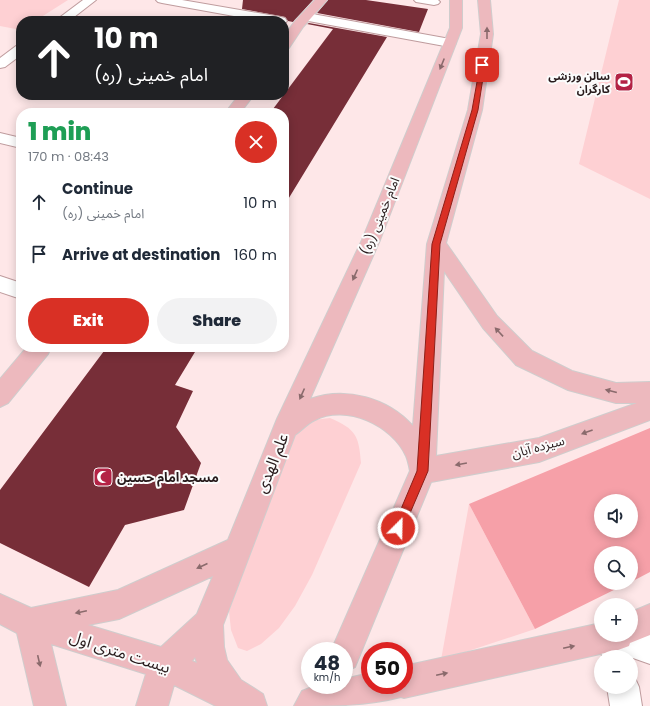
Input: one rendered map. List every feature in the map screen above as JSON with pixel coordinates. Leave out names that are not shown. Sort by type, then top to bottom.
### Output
[{"type":"main road","points":[[289,39],[321,0]]},
{"type":"main road","name":"امام خمینی (ره)","points":[[286,427],[371,240],[456,28],[456,0]]},
{"type":"main road","points":[[350,642],[423,471],[436,244],[475,110],[488,34],[484,0]]},
{"type":"main road","points":[[236,108],[243,100]]},
{"type":"main road","points":[[436,244],[490,322],[524,358],[568,380],[616,393],[650,392]]},
{"type":"main road","points":[[0,396],[36,352]]},
{"type":"main road","name":"علم الهدی","points":[[244,703],[221,680],[218,674],[210,654],[208,626],[286,427],[306,412],[329,404],[353,404],[377,411],[398,426],[414,446],[423,471]]},
{"type":"main road","name":"سیزده آبان","points":[[423,471],[538,450],[650,409]]},
{"type":"main road","points":[[50,706],[30,623],[119,604],[238,550]]},
{"type":"main road","name":"بیست متری اول","points":[[0,609],[30,623],[165,664],[244,703]]},
{"type":"main road","points":[[638,626],[650,618]]},
{"type":"main road","points":[[152,706],[165,664],[208,626]]},
{"type":"main road","points":[[413,680],[605,642]]},
{"type":"main road","points":[[314,700],[361,691]]},
{"type":"street","points":[[68,16],[90,0]]},
{"type":"street","points":[[162,0],[253,16]]},
{"type":"street","points":[[420,0],[434,2]]},
{"type":"street","points":[[289,22],[303,21],[450,43]]},
{"type":"street","points":[[0,64],[16,53]]},
{"type":"street","points":[[0,138],[16,142]]},
{"type":"street","points":[[0,284],[16,289]]},
{"type":"street","points":[[629,642],[650,649]]},
{"type":"street","points":[[623,694],[626,706]]},
{"type":"shaded area","points":[[0,0],[68,0],[43,16],[16,16],[16,29],[0,26]]},
{"type":"shaded area","name":"سالن ورزشی کارگران","points":[[619,0],[650,0],[650,199],[579,164]]},
{"type":"shaded area","points":[[330,418],[346,426],[354,434],[359,446],[361,463],[312,575],[295,606],[279,628],[261,644],[247,651],[238,648],[231,630],[229,611],[297,427],[305,421]]},
{"type":"shaded area","points":[[650,428],[650,572],[638,578],[638,546],[594,546],[594,590],[614,590],[598,598],[594,598],[594,600],[535,629],[469,504]]},
{"type":"shaded area","points":[[469,504],[535,629],[441,660]]},
{"type":"building","points":[[243,0],[313,0],[293,22],[289,21],[289,16],[280,16],[242,9]]},
{"type":"building","points":[[328,0],[366,0],[428,9],[419,32],[317,13]]},
{"type":"building","points":[[309,23],[387,37],[289,198],[289,108],[274,108],[280,100],[289,100],[289,88],[333,29],[307,24]]},
{"type":"building","name":"مسجد امام حسین","points":[[103,352],[195,352],[175,385],[193,391],[176,427],[201,463],[184,510],[125,525],[89,587],[0,543],[0,490]]},
{"type":"place","name":"سالن ورزشی کارگران","points":[[624,82]]},
{"type":"place","name":"مسجد امام حسین","points":[[103,477]]},
{"type":"route","points":[[398,528],[423,471],[436,244],[475,110],[482,65]]}]
